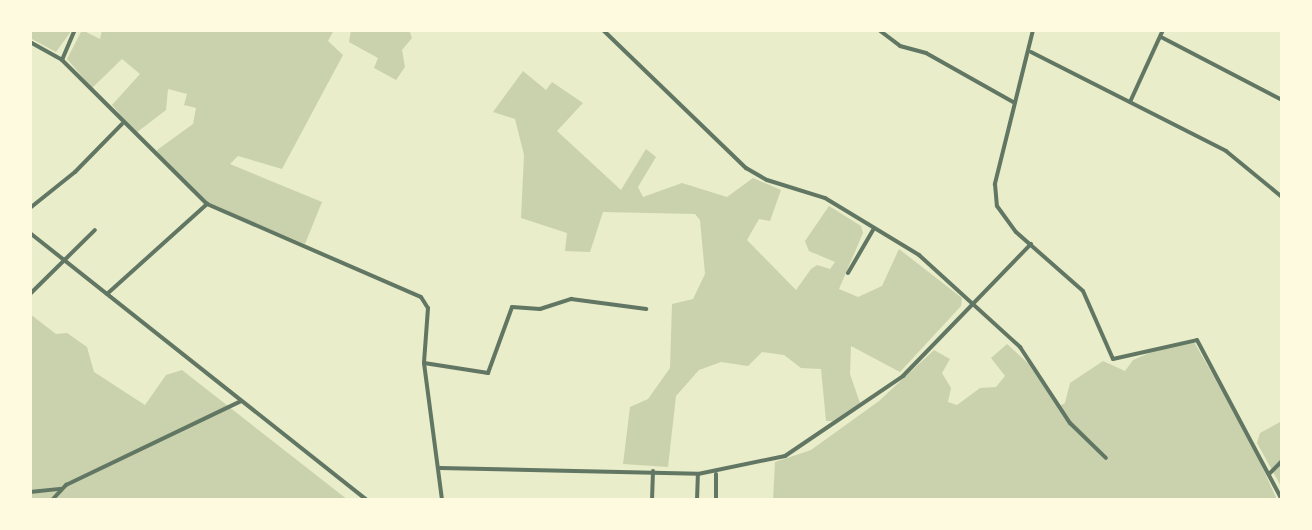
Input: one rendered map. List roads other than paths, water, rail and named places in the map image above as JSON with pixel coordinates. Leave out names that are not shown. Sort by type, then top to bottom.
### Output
[{"type":"street","points":[[62,60],[75,30]]},
{"type":"street","points":[[603,30],[746,168],[767,180],[825,198],[873,230],[920,255],[1020,347],[1070,423],[1106,458]]},
{"type":"street","points":[[879,30],[900,46],[926,53],[1013,102]]},
{"type":"street","points":[[1034,30],[1031,52],[1013,102],[994,197],[1001,213],[1083,291],[1116,361],[1168,343],[1197,340],[1281,500]]},
{"type":"street","points":[[1130,102],[1163,30]]},
{"type":"street","points":[[1161,37],[1282,100]]},
{"type":"street","points":[[30,42],[62,60],[122,124],[207,204],[421,297],[428,308],[424,363],[440,468],[442,500]]},
{"type":"street","points":[[1031,52],[1226,151],[1282,197]]},
{"type":"street","points":[[30,208],[75,172],[122,124]]},
{"type":"street","points":[[107,294],[207,204]]},
{"type":"street","points":[[30,294],[95,230]]},
{"type":"street","points":[[848,273],[873,230]]},
{"type":"street","points":[[30,233],[368,500]]},
{"type":"street","points":[[440,468],[716,473],[805,447],[903,376],[1031,244]]},
{"type":"street","points":[[424,363],[488,373],[512,306],[540,309],[571,299],[646,309]]},
{"type":"street","points":[[30,492],[60,489],[241,401]]},
{"type":"street","points":[[1269,474],[1282,461]]},
{"type":"street","points":[[652,500],[653,471]]},
{"type":"street","points":[[716,473],[716,500]]},
{"type":"street","points":[[697,500],[698,474]]},
{"type":"street","points":[[52,500],[60,489]]}]
